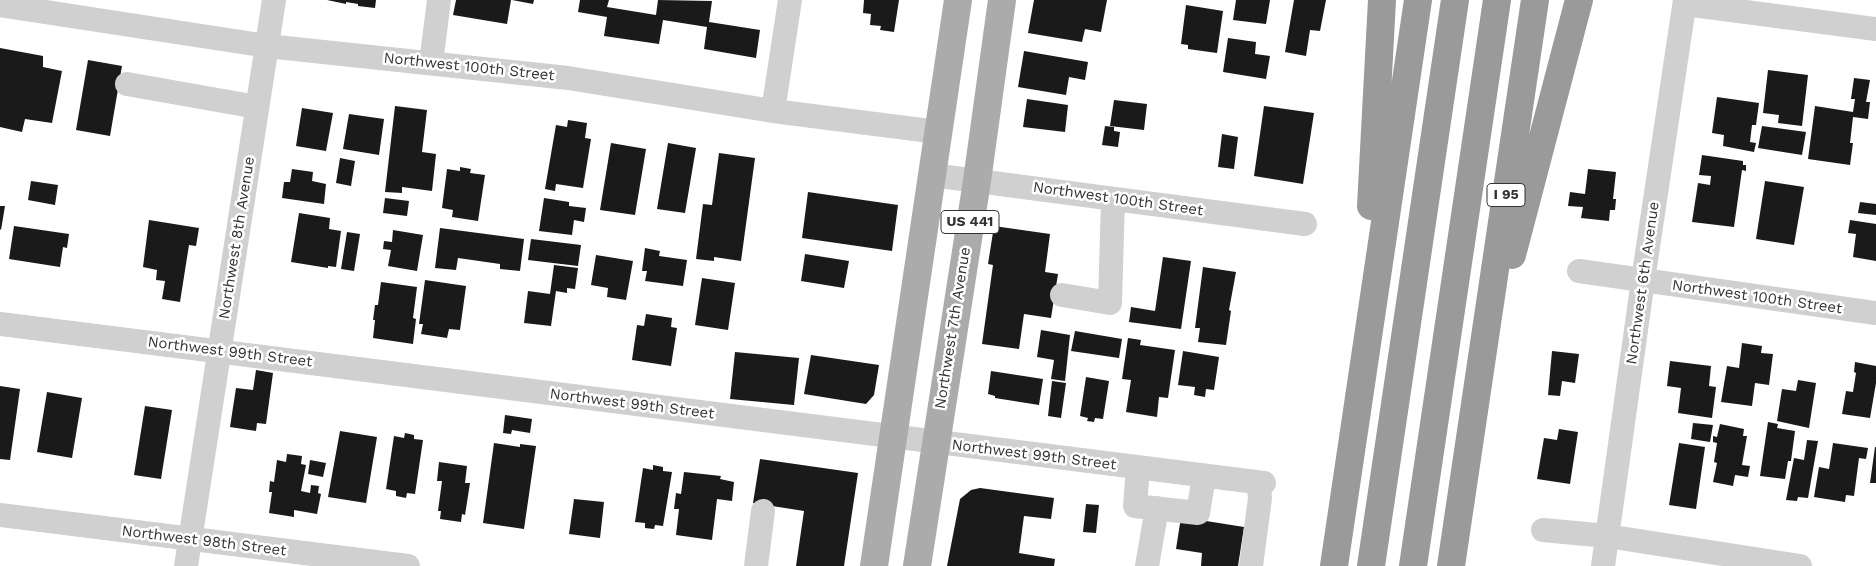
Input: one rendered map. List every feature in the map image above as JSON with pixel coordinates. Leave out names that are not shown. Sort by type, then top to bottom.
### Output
[{"type":"highway","points":[[1362,374],[1382,0]]},
{"type":"highway","points":[[1334,566],[1418,0]]},
{"type":"highway","points":[[1371,566],[1455,0]]},
{"type":"highway","points":[[1413,566],[1497,0]]},
{"type":"highway","name":"I 95","points":[[1451,566],[1535,0]]},
{"type":"highway","points":[[1477,390],[1579,0]]},
{"type":"main road","name":"US 441","points":[[874,566],[958,0]]},
{"type":"main road","name":"Northwest 7th Avenue","points":[[917,566],[977,180],[1002,0]]},
{"type":"street","name":"Northwest 8th Avenue","points":[[186,566],[274,0]]},
{"type":"street","points":[[431,63],[439,0]]},
{"type":"street","points":[[773,110],[790,0]]},
{"type":"street","points":[[1685,2],[1876,29]]},
{"type":"street","name":"Northwest 6th Avenue","points":[[1603,566],[1643,280],[1685,2]]},
{"type":"street","name":"Northwest 100th Street","points":[[0,5],[267,46],[568,78],[773,110],[938,132]]},
{"type":"street","points":[[127,84],[257,107]]},
{"type":"street","name":"Northwest 100th Street","points":[[932,175],[1305,224]]},
{"type":"street","points":[[1062,296],[1110,303],[1113,199]]},
{"type":"street","name":"Northwest 100th Street","points":[[1579,271],[1876,313]]},
{"type":"street","name":"Northwest 99th Street","points":[[0,324],[892,438],[1261,483],[1252,566]]},
{"type":"street","points":[[1138,468],[1136,506],[1198,513],[1204,476]]},
{"type":"street","points":[[1147,566],[1156,508]]},
{"type":"street","points":[[756,566],[762,511]]},
{"type":"street","name":"Northwest 98th Street","points":[[0,515],[408,566]]},
{"type":"street","points":[[1543,530],[1607,536],[1800,566]]},
{"type":"building","points":[[327,0],[376,0],[375,8]]},
{"type":"building","points":[[456,0],[511,0],[507,24],[453,15]]},
{"type":"building","points":[[512,0],[534,0],[533,4]]},
{"type":"building","points":[[580,0],[609,0],[607,7],[656,15],[658,0],[712,1],[709,22],[760,30],[756,58],[704,49],[707,27],[663,20],[659,44],[604,36],[607,17],[578,12]]},
{"type":"building","points":[[864,0],[899,0],[894,32],[880,30],[881,26],[870,25],[871,14],[863,13]]},
{"type":"building","points":[[1034,0],[1107,0],[1101,32],[1085,29],[1082,42],[1028,33]]},
{"type":"building","points":[[1236,0],[1270,0],[1266,24],[1233,20]]},
{"type":"building","points":[[1294,0],[1326,0],[1320,31],[1310,30],[1306,56],[1285,52]]},
{"type":"building","points":[[1186,5],[1223,11],[1217,53],[1188,49],[1188,45],[1181,44]]},
{"type":"building","points":[[1228,38],[1256,42],[1255,54],[1270,56],[1266,79],[1223,72]]},
{"type":"building","points":[[0,48],[43,56],[43,67],[62,71],[52,123],[25,119],[22,132],[0,127]]},
{"type":"building","points":[[1024,51],[1088,62],[1085,80],[1069,77],[1066,95],[1018,87]]},
{"type":"building","points":[[88,60],[122,66],[110,136],[76,130]]},
{"type":"building","points":[[1768,70],[1808,75],[1802,126],[1778,123],[1779,115],[1763,113]]},
{"type":"building","points":[[1854,78],[1870,80],[1866,102],[1870,102],[1868,119],[1853,117],[1850,143],[1853,143],[1850,165],[1808,159],[1815,106],[1853,112],[1855,99],[1851,99]]},
{"type":"building","points":[[1717,97],[1759,103],[1756,125],[1752,125],[1750,142],[1756,143],[1754,152],[1723,146],[1724,135],[1712,133]]},
{"type":"building","points":[[1027,99],[1068,105],[1065,132],[1023,127]]},
{"type":"building","points":[[1114,100],[1147,104],[1144,130],[1110,126]]},
{"type":"building","points":[[395,106],[427,110],[422,152],[436,154],[432,191],[402,187],[402,193],[385,192]]},
{"type":"building","points":[[1264,106],[1314,113],[1303,184],[1254,176]]},
{"type":"building","points":[[302,108],[333,113],[326,151],[296,146]]},
{"type":"building","points":[[349,114],[384,119],[379,155],[343,149]]},
{"type":"building","points":[[568,120],[587,123],[585,138],[591,139],[583,188],[556,184],[555,191],[545,189],[556,125],[567,127]]},
{"type":"building","points":[[1105,126],[1114,127],[1114,131],[1120,132],[1118,147],[1102,145]]},
{"type":"building","points":[[1762,126],[1806,132],[1802,155],[1758,148]]},
{"type":"building","points":[[1222,134],[1238,137],[1234,169],[1218,167]]},
{"type":"building","points":[[611,143],[646,149],[635,215],[600,210]]},
{"type":"building","points":[[668,143],[696,148],[685,213],[657,209]]},
{"type":"building","points":[[719,153],[755,158],[741,261],[714,257],[714,261],[696,259],[703,204],[712,205]]},
{"type":"building","points":[[1702,155],[1743,161],[1743,165],[1746,165],[1746,171],[1742,170],[1734,227],[1692,222],[1698,183],[1710,185],[1711,176],[1699,175]]},
{"type":"building","points":[[340,158],[355,161],[351,186],[336,183]]},
{"type":"building","points":[[460,167],[471,169],[470,173],[485,175],[478,221],[452,217],[453,210],[442,208],[447,169],[460,171]]},
{"type":"building","points":[[292,169],[313,172],[312,181],[326,184],[324,204],[282,198],[284,182],[290,182]]},
{"type":"building","points":[[1588,169],[1616,172],[1613,199],[1616,199],[1615,210],[1610,210],[1609,221],[1581,218],[1583,207],[1568,206],[1570,192],[1585,194]]},
{"type":"building","points":[[31,181],[58,185],[55,205],[28,200]]},
{"type":"building","points":[[1765,181],[1804,187],[1794,245],[1756,239]]},
{"type":"building","points":[[808,192],[898,205],[892,251],[802,238]]},
{"type":"building","points":[[385,198],[409,201],[407,216],[383,213]]},
{"type":"building","points":[[544,198],[569,202],[569,206],[586,208],[584,222],[574,220],[572,235],[539,231]]},
{"type":"building","points":[[1860,202],[1876,204],[1876,215],[1858,213]]},
{"type":"building","points":[[0,206],[5,206],[1,230],[0,229]]},
{"type":"building","points":[[299,213],[330,218],[329,229],[341,231],[336,267],[328,266],[328,268],[291,262]]},
{"type":"building","points":[[149,220],[199,228],[196,246],[189,245],[180,302],[162,299],[165,281],[156,280],[157,270],[143,267]]},
{"type":"building","points":[[1850,220],[1876,224],[1876,261],[1853,257],[1856,234],[1848,233]]},
{"type":"building","points":[[14,226],[69,234],[67,248],[63,247],[60,267],[9,259]]},
{"type":"building","points":[[994,226],[1050,234],[1045,272],[1058,274],[1051,318],[1024,314],[1019,349],[982,344],[993,265],[988,264]]},
{"type":"building","points":[[440,228],[524,239],[520,271],[500,269],[500,264],[458,258],[456,270],[435,268]]},
{"type":"building","points":[[393,230],[423,235],[417,271],[388,266],[391,250],[383,249],[384,241],[392,242]]},
{"type":"building","points":[[347,232],[360,234],[354,271],[341,269]]},
{"type":"building","points":[[531,239],[581,245],[578,266],[528,260]]},
{"type":"building","points":[[645,248],[660,251],[659,256],[687,260],[683,286],[645,281],[647,271],[642,271]]},
{"type":"building","points":[[805,254],[849,261],[844,288],[801,281]]},
{"type":"building","points":[[596,255],[633,261],[626,300],[607,297],[608,288],[591,285]]},
{"type":"building","points":[[1163,257],[1191,261],[1181,329],[1129,322],[1131,307],[1155,311]]},
{"type":"building","points":[[554,265],[578,268],[575,289],[567,288],[567,293],[556,291],[551,326],[524,323],[528,291],[550,294]]},
{"type":"building","points":[[1203,267],[1236,272],[1229,310],[1231,311],[1226,345],[1198,342],[1200,328],[1195,328]]},
{"type":"building","points":[[702,278],[735,283],[728,330],[695,325]]},
{"type":"building","points":[[425,280],[466,286],[460,330],[449,329],[447,338],[421,334],[423,324],[419,324]]},
{"type":"building","points":[[381,282],[417,287],[413,318],[416,319],[413,344],[373,338],[375,305],[378,305]]},
{"type":"building","points":[[646,314],[672,318],[671,327],[677,328],[671,366],[632,360],[637,325],[644,326]]},
{"type":"building","points":[[1041,330],[1070,335],[1065,381],[1051,379],[1054,360],[1037,357]]},
{"type":"building","points":[[1075,331],[1122,339],[1119,358],[1071,351]]},
{"type":"building","points":[[1128,338],[1141,340],[1140,345],[1175,350],[1168,398],[1159,397],[1157,417],[1126,412],[1131,380],[1122,379]]},
{"type":"building","points":[[1742,343],[1762,346],[1761,353],[1773,354],[1769,385],[1755,383],[1752,406],[1721,402],[1727,366],[1739,368]]},
{"type":"building","points":[[1183,351],[1219,357],[1214,390],[1206,389],[1205,397],[1194,395],[1195,387],[1178,385]]},
{"type":"building","points":[[1552,351],[1579,354],[1575,383],[1562,381],[1560,396],[1548,395]]},
{"type":"building","points":[[735,352],[799,358],[794,405],[730,399]]},
{"type":"building","points":[[811,355],[879,365],[874,395],[866,404],[804,394]]},
{"type":"building","points":[[1670,361],[1711,366],[1709,386],[1716,387],[1712,418],[1678,413],[1681,388],[1667,386]]},
{"type":"building","points":[[1855,362],[1876,366],[1876,383],[1870,418],[1842,414],[1846,391],[1853,392],[1856,373],[1854,372]]},
{"type":"building","points":[[256,370],[273,373],[266,424],[257,423],[256,431],[230,427],[236,388],[253,390]]},
{"type":"building","points":[[991,371],[1043,379],[1039,405],[995,398],[995,396],[988,394]]},
{"type":"building","points":[[1086,377],[1109,381],[1103,419],[1095,418],[1094,422],[1087,421],[1088,418],[1080,416]]},
{"type":"building","points":[[1798,380],[1816,383],[1809,428],[1777,421],[1782,389],[1796,391]]},
{"type":"building","points":[[1052,381],[1066,383],[1061,418],[1048,416]]},
{"type":"building","points":[[0,386],[20,389],[10,460],[0,459]]},
{"type":"building","points":[[47,392],[82,398],[72,458],[37,452]]},
{"type":"building","points":[[145,406],[172,410],[161,479],[134,475]]},
{"type":"building","points":[[505,415],[532,419],[530,433],[512,430],[511,434],[503,433]]},
{"type":"building","points":[[1768,422],[1778,424],[1777,428],[1795,431],[1791,461],[1788,461],[1785,479],[1760,476]]},
{"type":"building","points":[[1693,423],[1713,425],[1710,442],[1691,439]]},
{"type":"building","points":[[1720,424],[1744,429],[1743,436],[1747,436],[1742,465],[1750,466],[1748,477],[1735,475],[1733,486],[1713,482],[1717,463],[1714,462],[1717,443],[1713,442],[1713,436],[1717,437]]},
{"type":"building","points":[[1559,429],[1578,432],[1570,484],[1537,479],[1544,438],[1557,440]]},
{"type":"building","points":[[340,431],[377,437],[366,503],[328,497]]},
{"type":"building","points":[[405,433],[414,435],[414,439],[423,440],[415,494],[407,493],[406,498],[396,496],[396,491],[386,489],[394,436],[404,438]]},
{"type":"building","points":[[1807,440],[1818,441],[1808,498],[1798,497],[1797,501],[1786,500],[1794,458],[1804,460]]},
{"type":"building","points":[[494,443],[520,447],[520,444],[536,446],[524,529],[483,523]]},
{"type":"building","points":[[1679,443],[1705,447],[1696,509],[1669,505]]},
{"type":"building","points":[[1833,443],[1868,448],[1866,459],[1859,458],[1854,496],[1846,495],[1845,502],[1814,497],[1819,467],[1829,469]]},
{"type":"building","points":[[1875,447],[1876,483],[1870,483]]},
{"type":"building","points":[[287,454],[302,456],[301,464],[306,465],[301,491],[310,493],[311,485],[319,486],[318,493],[321,494],[317,514],[294,510],[294,517],[269,513],[272,492],[269,492],[270,481],[274,482],[277,460],[286,462]]},
{"type":"building","points":[[760,459],[858,473],[844,566],[796,566],[804,511],[753,503]]},
{"type":"building","points":[[310,460],[326,463],[323,477],[308,474]]},
{"type":"building","points":[[439,462],[467,466],[465,483],[470,483],[465,515],[462,514],[461,522],[440,519],[441,511],[438,511],[442,481],[437,481]]},
{"type":"building","points":[[653,465],[663,467],[663,471],[672,472],[663,526],[655,525],[654,529],[645,528],[645,523],[635,522],[643,468],[653,470]]},
{"type":"building","points":[[684,472],[721,476],[720,479],[734,482],[732,501],[717,499],[712,540],[676,535],[679,509],[674,509],[676,493],[681,494]]},
{"type":"building","points":[[980,488],[1054,498],[1051,519],[1024,516],[1019,553],[1055,559],[1054,566],[947,566],[960,499],[971,490]]},
{"type":"building","points":[[574,499],[604,502],[600,538],[569,534]]},
{"type":"building","points":[[1086,504],[1099,505],[1096,533],[1083,532]]},
{"type":"building","points":[[1181,517],[1244,527],[1238,566],[1201,566],[1202,553],[1176,549]]}]
